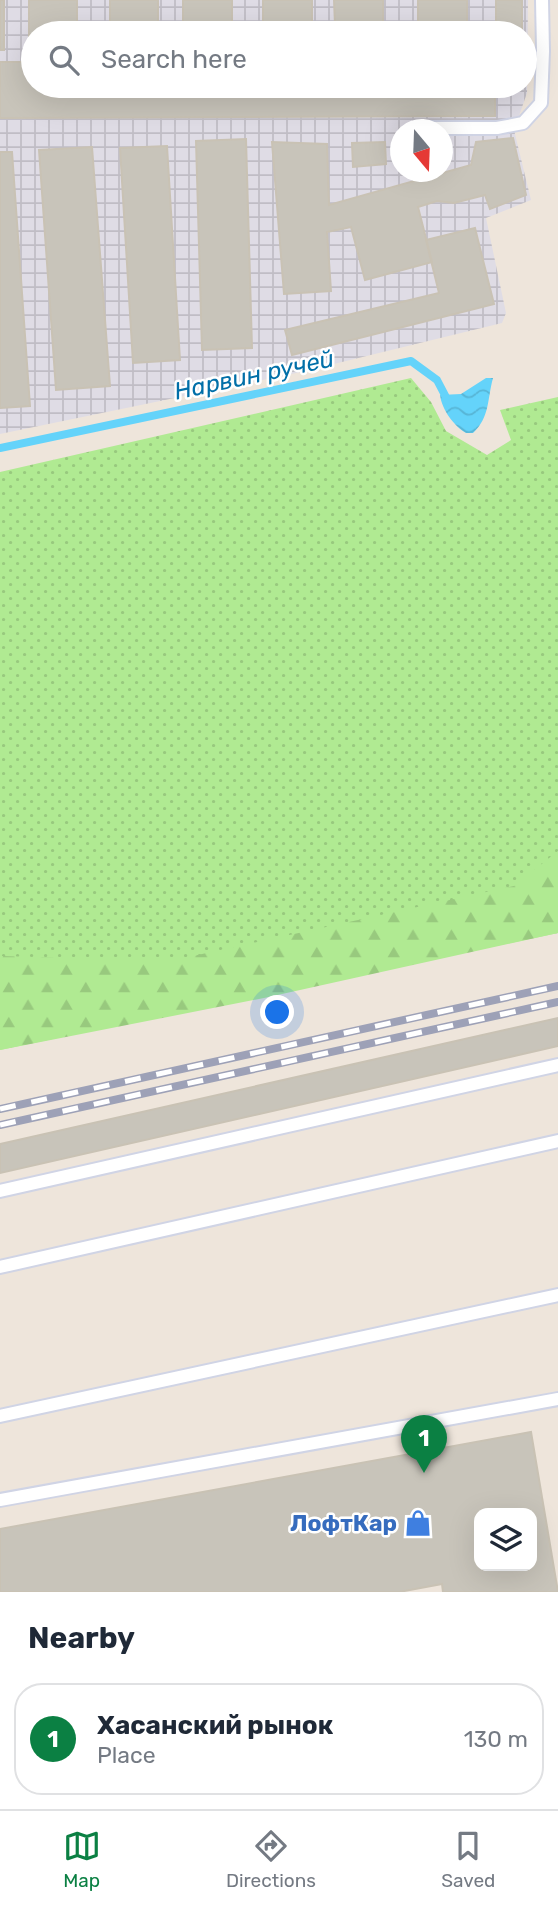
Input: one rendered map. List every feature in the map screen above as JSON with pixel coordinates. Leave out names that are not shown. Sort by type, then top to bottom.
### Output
[{"type":"lane","points":[[453,128],[497,128],[523,123],[541,103],[542,0]]},
{"type":"lane","points":[[0,1191],[558,1065]]},
{"type":"lane","points":[[0,1267],[558,1141]]},
{"type":"lane","points":[[0,1416],[558,1295]]},
{"type":"lane","points":[[0,1500],[558,1399]]},
{"type":"shaded area","points":[[0,0],[528,0],[528,21],[21,21],[21,98],[525,98],[514,130],[531,200],[486,218],[506,313],[502,323],[301,372],[0,434]]},
{"type":"green space","points":[[411,378],[431,402],[446,431],[487,455],[511,440],[500,410],[558,397],[558,933],[0,1050],[0,472]]},
{"type":"green space","points":[[558,851],[558,933],[264,998],[0,1050],[0,956],[170,961],[514,886]]},
{"type":"water","points":[[486,378],[493,378],[485,414],[473,433],[466,433],[449,417],[440,395],[461,394]]},
{"type":"building","points":[[0,0],[4,0],[4,50],[0,50]]},
{"type":"building","points":[[29,0],[77,0],[77,21],[29,21]]},
{"type":"building","points":[[110,0],[158,0],[158,21],[110,21]]},
{"type":"building","points":[[183,0],[232,0],[232,21],[183,21]]},
{"type":"building","points":[[263,0],[312,0],[312,21],[263,21]]},
{"type":"building","points":[[334,0],[383,0],[383,21],[335,21]]},
{"type":"building","points":[[418,0],[467,0],[467,21],[418,21]]},
{"type":"building","points":[[496,0],[522,0],[522,21],[496,21]]},
{"type":"building","points":[[0,62],[21,62],[21,98],[495,98],[495,116],[0,118]]},
{"type":"building","points":[[513,138],[526,195],[490,209],[485,195],[454,203],[437,201],[418,207],[432,262],[365,280],[351,227],[327,232],[331,291],[284,294],[272,142],[327,144],[329,205],[411,182],[453,182],[453,170],[471,165],[476,142]]},
{"type":"building","points":[[246,139],[252,348],[202,350],[196,141]]},
{"type":"building","points":[[385,142],[386,164],[353,167],[352,143]]},
{"type":"building","points":[[167,146],[180,360],[133,363],[120,148]]},
{"type":"building","points":[[92,147],[110,386],[56,390],[39,150]]},
{"type":"building","points":[[0,152],[12,152],[30,406],[0,408]]},
{"type":"building","points":[[475,228],[494,304],[292,355],[285,330],[439,293],[426,240]]},
{"type":"building","points":[[558,1018],[558,1046],[0,1173],[0,1144]]},
{"type":"building","points":[[531,1432],[558,1592],[443,1592],[442,1584],[399,1592],[0,1592],[0,1529]]},
{"type":"waterway","name":"Нарвин ручей","points":[[0,448],[411,361],[437,380],[448,401]]},
{"type":"railway","points":[[0,1109],[558,986]]},
{"type":"railway","points":[[0,1125],[558,1002]]},
{"type":"place","name":"Хасанский рынок","points":[[424,1473]]},
{"type":"place","name":"ЛофтКар","points":[[418,1523]]}]
